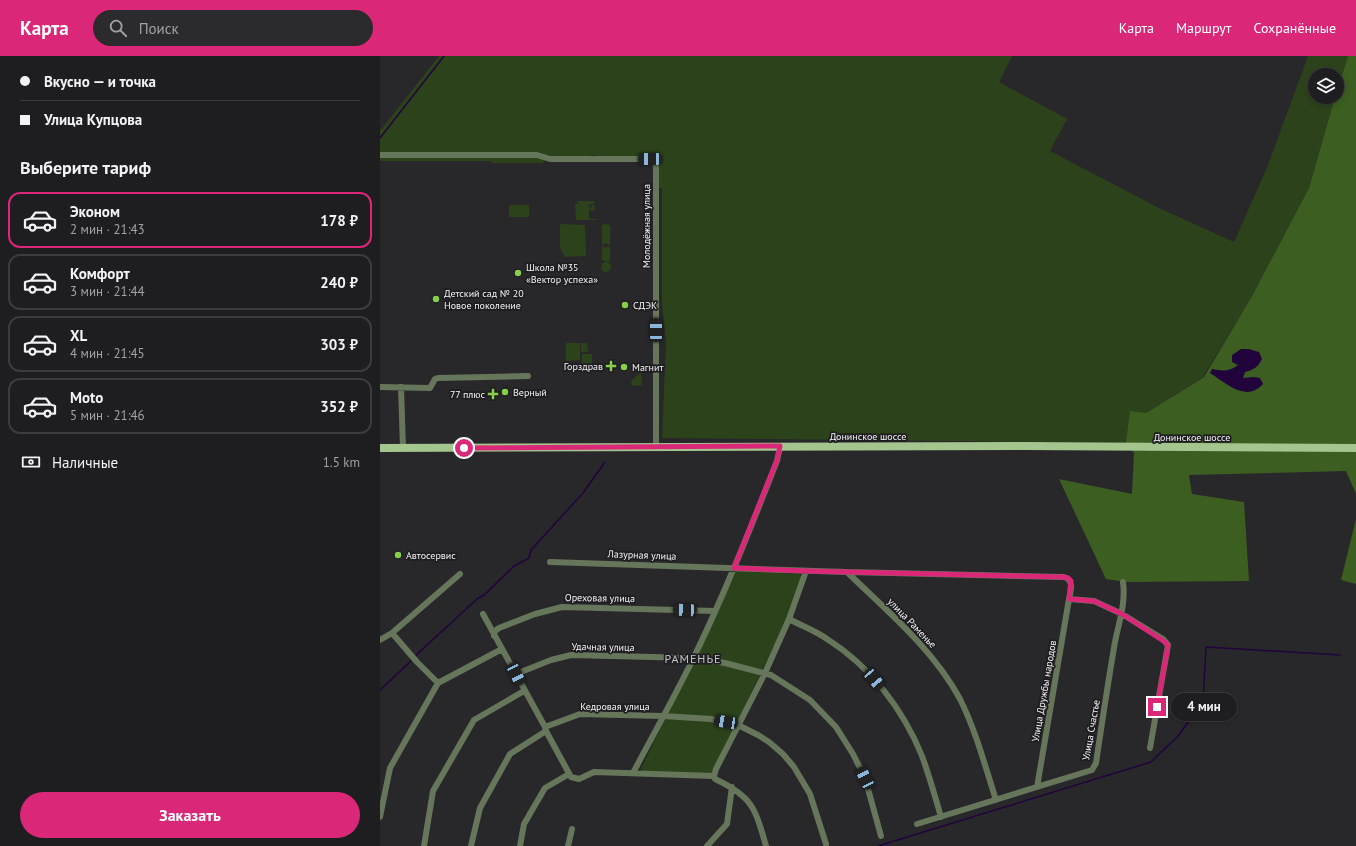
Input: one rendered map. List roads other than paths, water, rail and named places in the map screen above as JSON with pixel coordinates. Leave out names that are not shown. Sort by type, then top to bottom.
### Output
[{"type":"main road","name":"Донинское шоссе","points":[[380,448],[780,446],[1356,448]]},
{"type":"street","name":"Молодёжная улица","points":[[380,155],[529,155],[542,156],[550,159],[650,159],[654,161],[656,167],[656,447]]},
{"type":"street","points":[[380,387],[430,388],[435,379],[438,378],[528,376]]},
{"type":"street","points":[[401,387],[403,448]]},
{"type":"street","points":[[633,773],[693,658],[715,611],[734,568],[777,460],[780,446]]},
{"type":"street","name":"Лазурная улица","points":[[550,562],[734,568]]},
{"type":"street","points":[[734,568],[846,572]]},
{"type":"street","points":[[714,776],[738,725],[765,674],[789,619],[806,571]]},
{"type":"street","name":"Улица Дружбы народов","points":[[846,572],[1064,577],[1071,581],[1038,787]]},
{"type":"street","name":"улица Раменье","points":[[846,572],[920,644],[935,661],[947,679],[960,699],[974,732],[996,800]]},
{"type":"street","points":[[380,640],[392,633],[460,574]]},
{"type":"street","name":"Улица Счастье","points":[[917,824],[1092,770],[1096,763],[1115,642],[1122,614],[1124,591],[1123,582]]},
{"type":"street","points":[[1069,599],[1094,601],[1122,614],[1163,640],[1168,646],[1150,748]]},
{"type":"street","name":"Ореховая улица","points":[[494,636],[495,630],[499,628],[535,614],[562,607],[715,611]]},
{"type":"street","points":[[483,614],[570,776],[579,779],[594,772],[714,776],[715,779],[732,787],[752,806],[758,819],[766,846]]},
{"type":"street","points":[[789,619],[827,638],[849,654],[874,679],[889,697],[909,730],[922,756],[941,817]]},
{"type":"street","points":[[392,633],[438,683]]},
{"type":"street","points":[[380,817],[390,768],[438,683],[502,649]]},
{"type":"street","name":"Удачная улица","points":[[516,674],[551,660],[571,655],[693,658],[725,663],[771,675],[810,700],[836,728],[854,754],[865,778],[881,836]]},
{"type":"street","points":[[424,846],[433,791],[474,720],[524,690]]},
{"type":"street","name":"Кедровая улица","points":[[471,846],[480,808],[510,754],[546,729],[580,714],[711,719],[738,725],[758,735],[783,754],[794,767],[810,794],[826,844]]},
{"type":"street","points":[[520,846],[524,824],[546,788],[570,776]]},
{"type":"street","points":[[707,846],[727,824],[732,787]]},
{"type":"street","points":[[568,846],[572,829]]},
{"type":"waterway","points":[[380,138],[444,56]]},
{"type":"waterway","points":[[415,656],[477,599],[484,595],[514,566],[529,558],[531,550],[583,493],[605,462]]},
{"type":"waterway","points":[[878,846],[1151,762],[1178,736],[1203,702],[1206,647],[1340,655]]},
{"type":"waterway","points":[[380,690],[413,659]]},
{"type":"place","name":"Школа №35 «Вектор успеха»","points":[[518,273]]},
{"type":"place","name":"Детский сад № 20 Новое поколение","points":[[436,299]]},
{"type":"place","name":"СДЭК","points":[[625,305]]},
{"type":"place","name":"Горздрав","points":[[611,366]]},
{"type":"place","name":"Магнит","points":[[624,367]]},
{"type":"place","name":"Верный","points":[[505,392]]},
{"type":"place","name":"77 плюс","points":[[493,394]]},
{"type":"place","name":"Автосервис","points":[[398,555]]},
{"type":"district","name":"РАМЕНЬЕ","points":[[693,658]]}]
